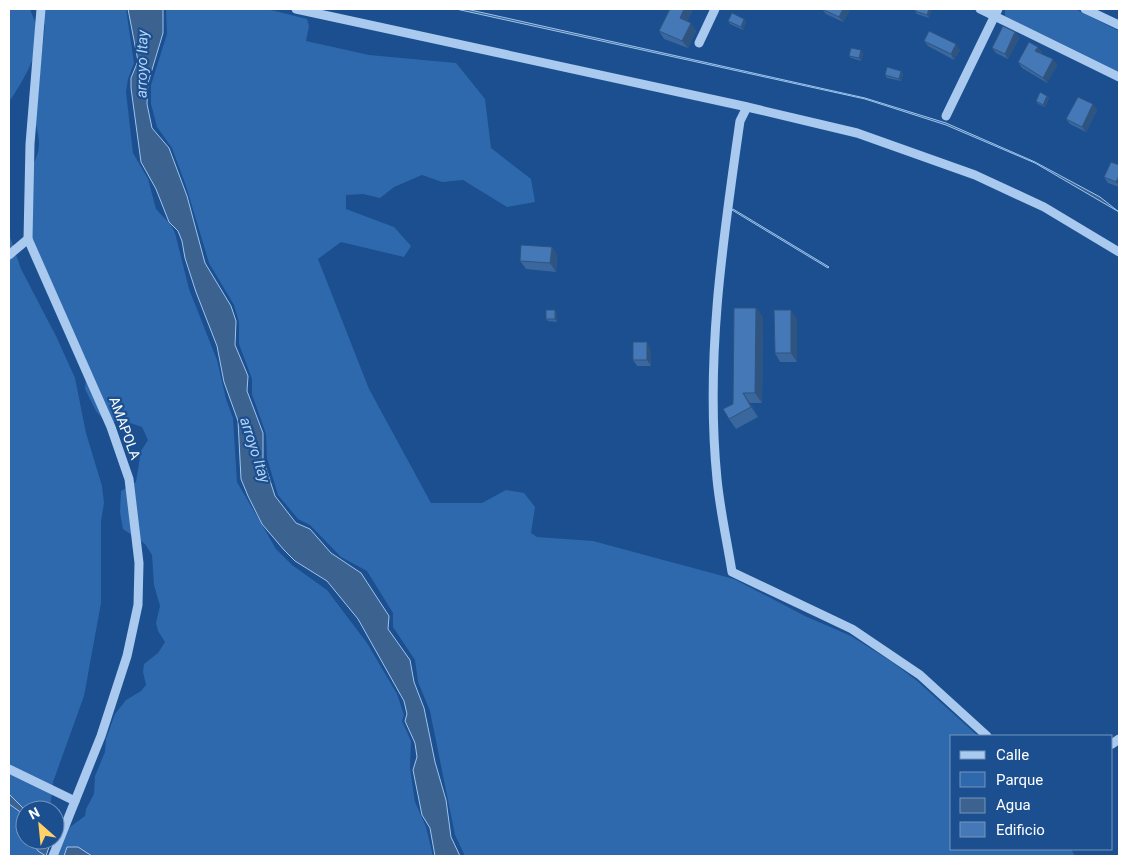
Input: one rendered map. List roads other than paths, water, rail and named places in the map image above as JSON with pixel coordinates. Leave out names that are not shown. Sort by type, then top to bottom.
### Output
[{"type":"street","name":"AMAPOLA","points":[[41,9],[30,144],[28,240],[111,427],[129,480],[139,563],[138,605],[127,656],[101,736],[53,856]]},
{"type":"street","points":[[296,9],[747,107],[856,133],[975,175],[1052,212],[1119,252]]},
{"type":"street","points":[[699,43],[715,9]]},
{"type":"street","points":[[980,9],[997,12],[1119,77]]},
{"type":"street","points":[[1086,9],[1119,26]]},
{"type":"street","points":[[946,116],[997,12]]},
{"type":"street","points":[[747,107],[740,121],[722,243],[713,367],[717,479],[732,572],[852,629],[920,675],[986,735]]},
{"type":"street","points":[[9,254],[28,240]]},
{"type":"street","points":[[9,769],[75,801]]},
{"type":"water","name":"arroyo Itay","points":[[128,9],[163,9],[163,33],[148,83],[147,104],[152,128],[169,148],[187,196],[205,263],[231,306],[236,321],[235,345],[248,376],[247,391],[263,433],[263,459],[275,496],[296,523],[310,529],[331,553],[361,573],[389,616],[388,629],[410,660],[414,682],[424,708],[435,762],[446,800],[451,837],[460,856],[435,856],[430,828],[422,815],[413,770],[417,757],[415,743],[405,721],[407,714],[404,701],[358,619],[327,581],[295,561],[262,524],[241,479],[238,421],[224,382],[217,346],[196,292],[178,231],[169,222],[156,189],[141,162],[131,88],[131,78],[138,61]]},
{"type":"water","points":[[456,9],[466,9],[865,98],[946,123],[1035,162],[1100,197],[1119,212],[1035,163],[946,125],[865,99]]},
{"type":"water","points":[[733,209],[829,267],[732,210]]},
{"type":"water","points":[[9,794],[15,800],[15,808],[9,804]]},
{"type":"water","points":[[67,847],[78,847],[92,856],[64,856]]},
{"type":"water","points":[[37,850],[48,850],[46,856]]}]
